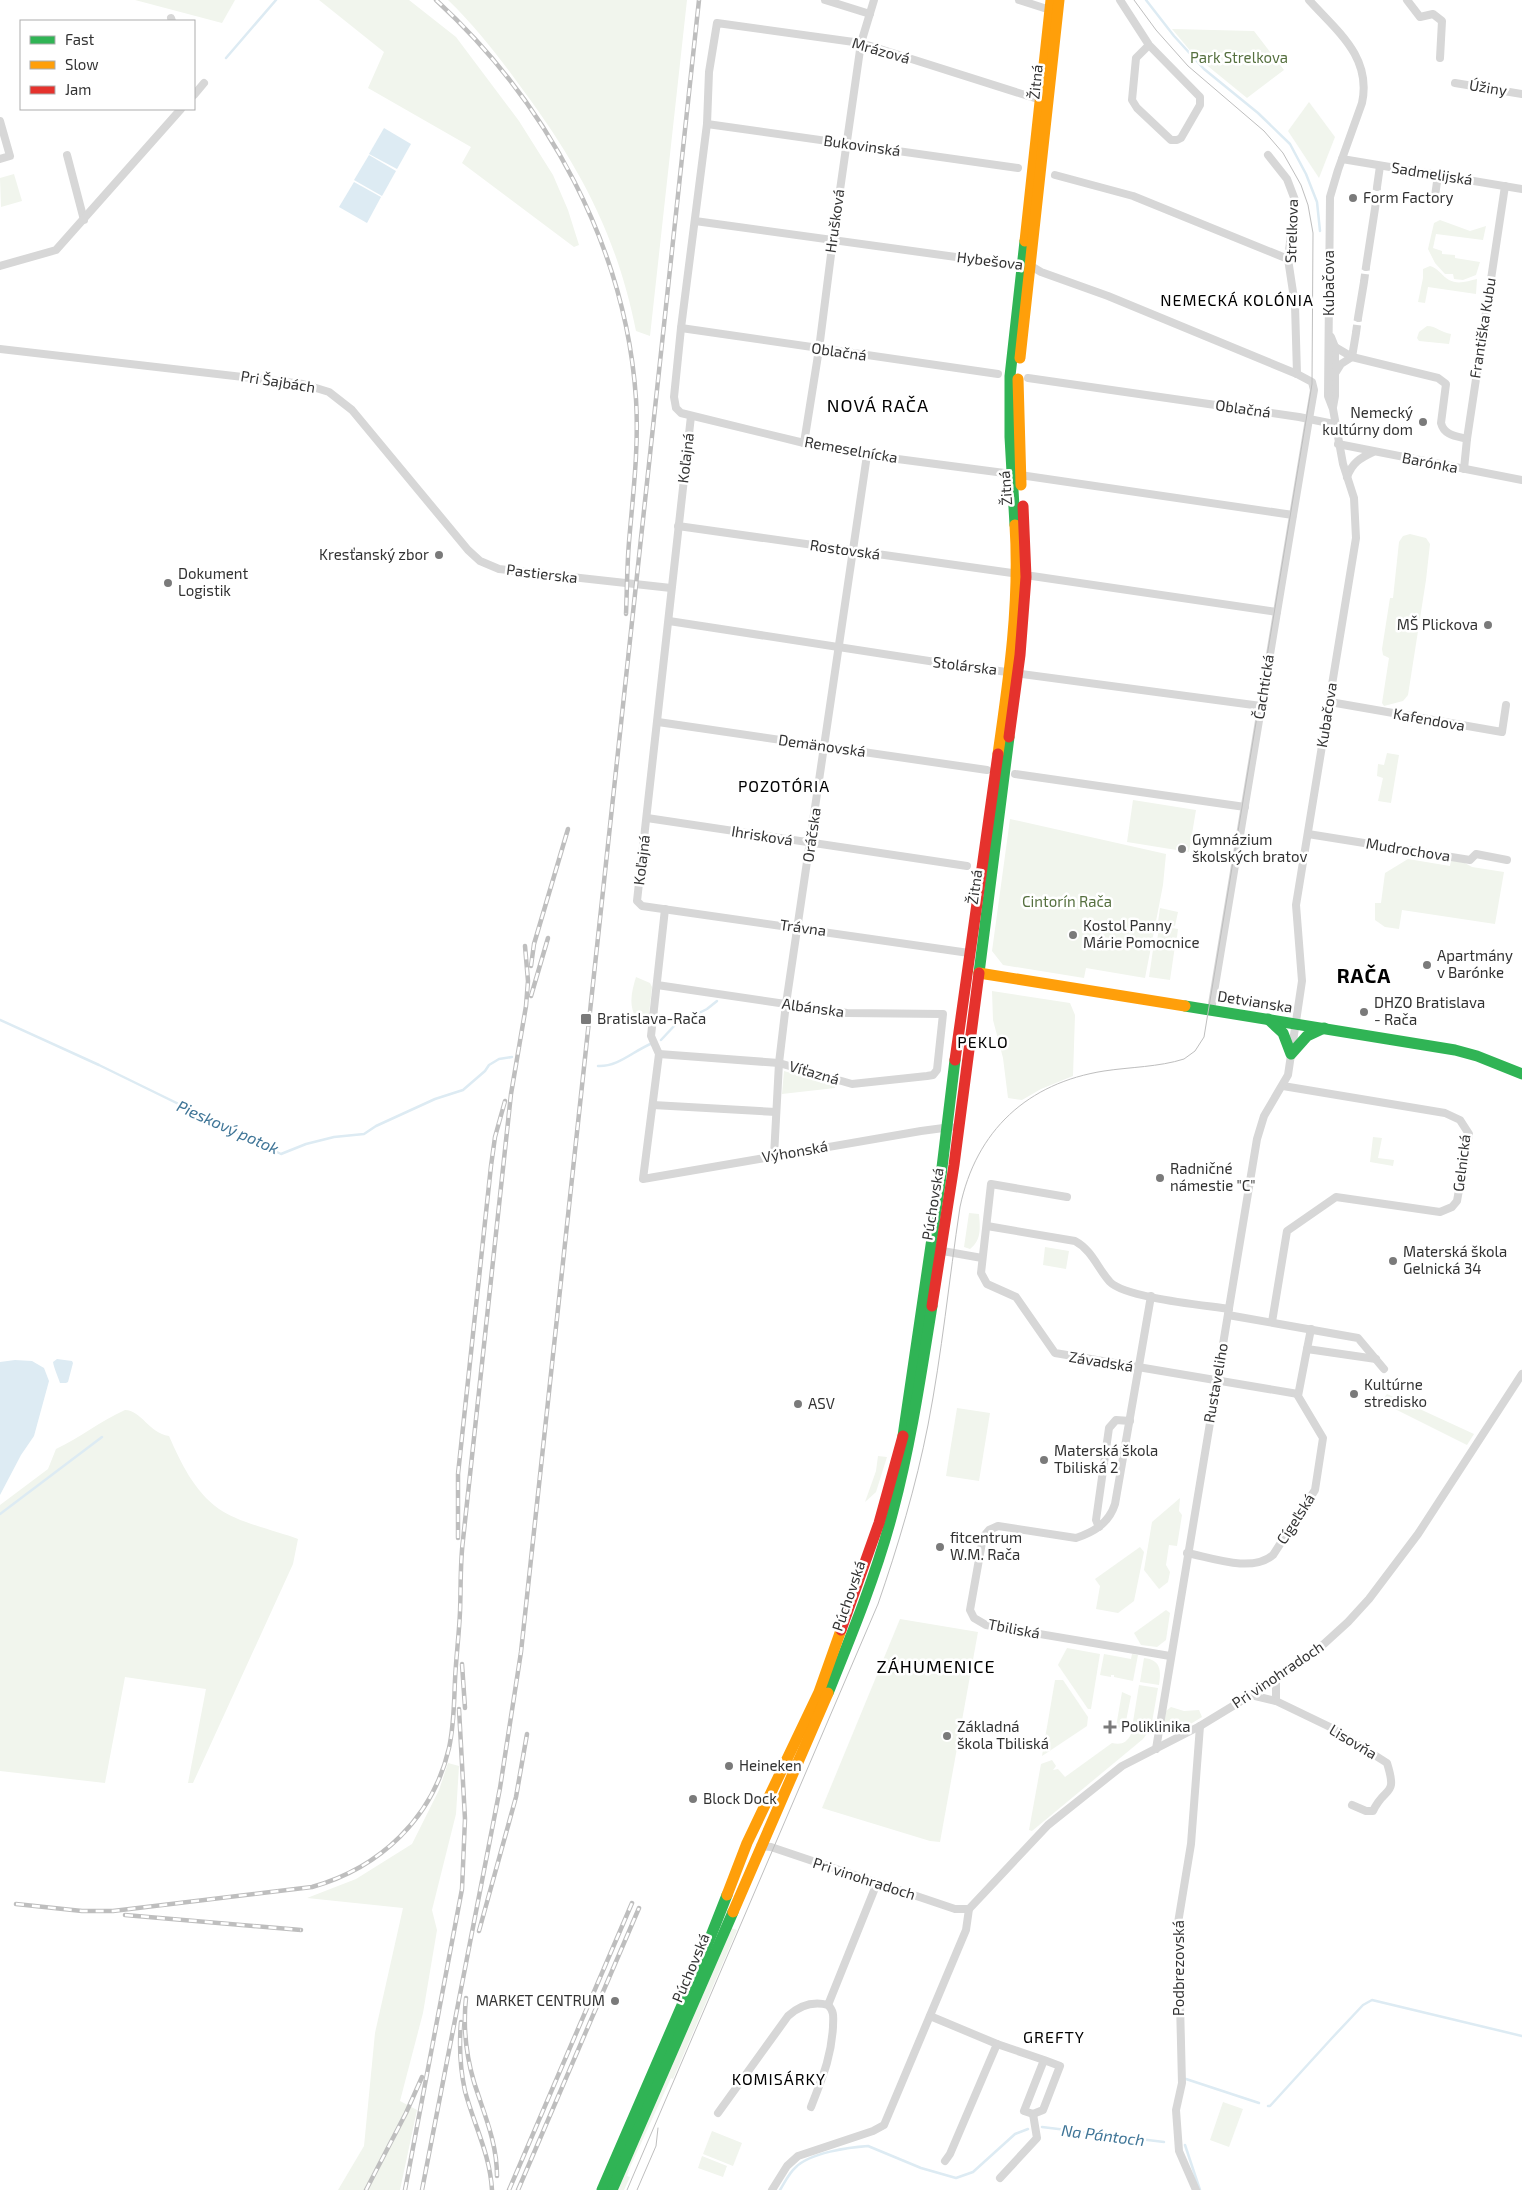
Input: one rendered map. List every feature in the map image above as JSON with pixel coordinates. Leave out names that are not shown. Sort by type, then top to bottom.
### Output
[{"type":"main road","name":"Žitná","points":[[980,973],[1014,672],[1018,585],[1016,475],[1009,416],[1010,385],[1059,0]]},
{"type":"main road","name":"Žitná","points":[[1026,266],[1041,100],[1047,4]]},
{"type":"main road","name":"Žitná","points":[[969,953],[1014,672]]},
{"type":"main road","points":[[965,986],[980,973],[969,953]]},
{"type":"main road","name":"Púchovská","points":[[602,2190],[699,1966],[748,1843],[819,1692],[879,1523],[903,1435],[932,1241],[969,953]]},
{"type":"main road","name":"Púchovská","points":[[612,2190],[858,1621],[893,1512],[915,1416],[938,1271],[945,1252],[944,1236],[980,973]]},
{"type":"main road","name":"Detvianska","points":[[980,973],[1455,1050],[1522,1073]]},
{"type":"main road","points":[[1268,1019],[1283,1033],[1291,1054],[1306,1037],[1324,1028]]},
{"type":"street","points":[[825,0],[870,14]]},
{"type":"street","name":"Hrušková","points":[[804,443],[819,349],[861,43],[874,0]]},
{"type":"street","points":[[1019,0],[1047,4]]},
{"type":"street","points":[[1120,0],[1149,45],[1200,97],[1200,106],[1181,138],[1177,140],[1171,140],[1137,108],[1132,100],[1136,58],[1149,45]]},
{"type":"street","name":"Kubačova","points":[[1296,1024],[1302,975],[1296,905],[1356,538],[1354,498],[1338,444],[1328,389],[1329,209],[1332,187],[1364,93],[1364,74],[1355,52],[1309,0]]},
{"type":"street","points":[[1407,0],[1420,17],[1433,14],[1442,20],[1440,58]]},
{"type":"street","name":"Mrázová","points":[[717,23],[861,43],[1041,100]]},
{"type":"street","name":"Koľajná","points":[[638,902],[636,898],[658,722],[691,416],[678,411],[674,402],[680,328],[695,221],[710,72],[717,23]]},
{"type":"street","points":[[195,94],[204,83]]},
{"type":"street","name":"Úžiny","points":[[1455,83],[1522,94]]},
{"type":"street","points":[[0,266],[56,250],[181,110]]},
{"type":"street","points":[[0,121],[10,156],[0,159]]},
{"type":"street","name":"Bukovinská","points":[[706,124],[1018,168]]},
{"type":"street","points":[[67,155],[84,220]]},
{"type":"street","name":"Strelkova","points":[[1268,155],[1287,179],[1295,200],[1288,258],[1294,304],[1297,374]]},
{"type":"street","name":"Sadmelijská","points":[[1342,159],[1522,189]]},
{"type":"street","points":[[1377,188],[1380,166]]},
{"type":"street","points":[[1055,175],[1133,196],[1288,258]]},
{"type":"street","points":[[1435,196],[1438,175]]},
{"type":"street","name":"Františka Kubu","points":[[1464,469],[1466,439],[1505,186]]},
{"type":"street","points":[[1366,267],[1376,202]]},
{"type":"street","name":"Hybešova","points":[[695,221],[1026,266],[1108,296],[1297,374]]},
{"type":"street","points":[[1358,318],[1364,282]]},
{"type":"street","name":"Oblačná","points":[[680,328],[998,374]]},
{"type":"street","name":"Kubačova","points":[[1329,330],[1335,347],[1336,396],[1333,409]]},
{"type":"street","points":[[1336,373],[1341,364],[1352,356],[1356,333]]},
{"type":"street","points":[[1335,347],[1352,356],[1438,378],[1449,384],[1441,423],[1442,429],[1446,433],[1466,439]]},
{"type":"street","name":"Pri Šajbách","points":[[0,348],[237,375],[303,384],[324,390],[336,396],[352,410],[468,550],[480,560]]},
{"type":"street","name":"Čachtická","points":[[1211,1010],[1309,419],[1313,385],[1310,381],[1297,374]]},
{"type":"street","name":"Oblačná","points":[[1028,378],[1334,424]]},
{"type":"street","name":"Remeselnícka","points":[[691,416],[804,443],[868,455],[1293,515]]},
{"type":"street","name":"Barónka","points":[[1338,444],[1522,480]]},
{"type":"street","points":[[1347,477],[1352,466],[1372,452]]},
{"type":"street","name":"Oráčska","points":[[774,1156],[779,1063],[786,1004],[799,928],[824,746],[868,455]]},
{"type":"street","name":"Rostovská","points":[[678,526],[1012,573]]},
{"type":"street","name":"Pastierska","points":[[480,560],[499,569],[671,588]]},
{"type":"street","points":[[1032,576],[1277,612]]},
{"type":"street","name":"Stolárska","points":[[669,621],[840,648],[1261,706]]},
{"type":"street","name":"Kafendova","points":[[1330,702],[1502,732],[1506,705]]},
{"type":"street","name":"Demänovská","points":[[658,722],[986,770]]},
{"type":"street","points":[[1015,774],[1245,806]]},
{"type":"street","name":"Ihrisková","points":[[647,818],[967,866]]},
{"type":"street","name":"Mudrochova","points":[[1308,834],[1470,860],[1476,854],[1507,860]]},
{"type":"street","name":"Trávna","points":[[638,902],[642,906],[969,953]]},
{"type":"street","points":[[665,909],[652,1036],[659,1054],[653,1105],[776,1112]]},
{"type":"street","name":"Albánska","points":[[657,985],[847,1013],[944,1014],[940,1040]]},
{"type":"street","name":"Rustaveliho","points":[[1156,1749],[1257,1139],[1264,1116],[1288,1075],[1296,1024]]},
{"type":"street","name":"Víťazná","points":[[659,1054],[779,1063],[852,1084],[933,1075],[937,1070],[940,1040]]},
{"type":"street","name":"Gelnická","points":[[1272,1322],[1287,1231],[1336,1197],[1440,1212],[1448,1210],[1457,1201],[1468,1136],[1465,1126],[1456,1117],[1445,1113],[1283,1086]]},
{"type":"street","name":"Výhonská","points":[[653,1105],[643,1179],[921,1131],[947,1129]]},
{"type":"street","points":[[947,1129],[960,1123]]},
{"type":"street","name":"Závadská","points":[[1067,1197],[991,1184],[986,1214],[987,1226],[981,1273],[987,1284],[1016,1297],[1055,1353],[1216,1380]]},
{"type":"street","points":[[987,1226],[1075,1242],[1086,1250],[1111,1283],[1126,1292],[1358,1338],[1384,1369]]},
{"type":"street","points":[[932,1241],[935,1249],[982,1258]]},
{"type":"street","name":"Tbiliská","points":[[1151,1296],[1130,1421],[1114,1504],[1109,1516],[1099,1527],[1088,1534],[1076,1538],[998,1526],[991,1528],[983,1539],[971,1605],[972,1614],[978,1621],[986,1625],[1170,1656]]},
{"type":"street","points":[[1216,1380],[1298,1394],[1311,1329]]},
{"type":"street","points":[[1307,1349],[1376,1359]]},
{"type":"street","name":"Pri vinohradoch","points":[[760,1846],[771,1847],[955,1909],[969,1910],[1048,1825],[1122,1766],[1200,1726],[1252,1695],[1328,1641],[1369,1599],[1418,1534],[1522,1374]]},
{"type":"street","name":"Cígeľská","points":[[1188,1553],[1242,1563],[1260,1562],[1273,1555],[1316,1488],[1324,1438],[1301,1404],[1298,1394]]},
{"type":"street","points":[[1099,1527],[1096,1520],[1108,1428],[1116,1420],[1130,1421]]},
{"type":"street","points":[[1276,1678],[1276,1701]]},
{"type":"street","name":"Lisovňa","points":[[1252,1695],[1276,1701],[1332,1728],[1387,1763],[1392,1780],[1390,1791],[1377,1802],[1373,1811],[1366,1811],[1352,1805]]},
{"type":"street","name":"Podbrezovská","points":[[1196,2190],[1179,2151],[1176,2110],[1182,2083],[1178,1924],[1191,1844],[1200,1726]]},
{"type":"street","points":[[828,2005],[877,1883]]},
{"type":"street","points":[[772,2190],[786,2166],[798,2156],[880,2129],[884,2125],[966,1930],[969,1910]]},
{"type":"street","points":[[718,2113],[788,2016],[805,2006],[821,2003],[828,2005],[834,2014],[833,2041],[829,2060],[811,2107]]},
{"type":"street","points":[[930,2016],[997,2044],[1044,2060],[1060,2066],[1043,2110],[1032,2114],[1024,2111],[1044,2060]]},
{"type":"street","points":[[945,2161],[950,2154],[997,2044]]},
{"type":"street","points":[[1000,2178],[1037,2138],[1032,2114]]},
{"type":"green space","points":[[135,0],[235,0],[222,23]]},
{"type":"green space","points":[[319,0],[409,0],[456,37],[519,121],[553,175],[568,210],[579,245],[574,247],[462,163],[471,147],[368,88],[384,52]]},
{"type":"green space","points":[[448,0],[687,0],[650,336],[636,331],[628,297],[607,233],[579,175],[543,119],[497,55]]},
{"type":"green space","name":"Park Strelkova","points":[[1172,29],[1254,31],[1284,70],[1247,98],[1193,54]]},
{"type":"green space","points":[[1309,102],[1335,137],[1319,178],[1288,131]]},
{"type":"green space","points":[[14,174],[22,201],[1,207],[0,178]]},
{"type":"green space","points":[[1440,220],[1470,231],[1486,226],[1483,240],[1436,234],[1433,248],[1442,251],[1442,254],[1455,255],[1455,258],[1480,262],[1476,275],[1463,280],[1454,279],[1453,274],[1445,274],[1435,263],[1428,249],[1434,223]]},
{"type":"green space","points":[[1430,266],[1452,281],[1463,282],[1477,279],[1476,294],[1428,287],[1425,303],[1418,302],[1423,269]]},
{"type":"green space","points":[[1427,326],[1451,334],[1449,344],[1419,341],[1417,338],[1419,332]]},
{"type":"green space","points":[[1410,534],[1426,538],[1430,544],[1426,580],[1408,695],[1403,701],[1384,706],[1382,703],[1389,658],[1383,655],[1382,649],[1390,598],[1393,598],[1399,542],[1403,536]]},
{"type":"green space","points":[[1387,753],[1399,755],[1391,803],[1378,801],[1383,778],[1377,776],[1378,764],[1384,765]]},
{"type":"green space","points":[[1133,800],[1196,810],[1189,852],[1127,842]]},
{"type":"green space","name":"Cintorín Rača","points":[[1010,819],[1166,854],[1163,885],[1145,978],[1086,968],[1084,978],[1003,965],[992,951]]},
{"type":"green space","points":[[1408,859],[1450,866],[1451,860],[1463,862],[1472,867],[1504,872],[1495,924],[1402,910],[1399,929],[1385,927],[1375,920],[1375,903],[1381,903],[1385,873]]},
{"type":"green space","points":[[1160,908],[1178,912],[1175,926],[1158,922]]},
{"type":"green space","points":[[1159,926],[1178,929],[1176,945],[1157,942]]},
{"type":"green space","points":[[1154,943],[1175,946],[1170,980],[1149,977]]},
{"type":"green space","points":[[636,977],[650,983],[652,987],[648,1024],[641,1023],[632,1007],[631,1002]]},
{"type":"green space","points":[[992,991],[1070,1003],[1075,1015],[1073,1076],[1041,1089],[1022,1100],[1008,1098],[1003,1058],[993,1020]]},
{"type":"green space","points":[[784,1071],[835,1086],[835,1088],[782,1094]]},
{"type":"green space","points":[[1373,1137],[1382,1138],[1378,1158],[1394,1160],[1393,1166],[1370,1162]]},
{"type":"green space","points":[[969,1213],[979,1214],[980,1224],[977,1242],[970,1249],[964,1247]]},
{"type":"green space","points":[[1045,1247],[1069,1251],[1066,1269],[1043,1265]]},
{"type":"green space","points":[[1387,1394],[1474,1434],[1467,1445],[1381,1402]]},
{"type":"green space","points":[[957,1408],[990,1413],[979,1481],[946,1476]]},
{"type":"green space","points":[[125,1410],[136,1414],[156,1431],[169,1436],[195,1485],[219,1509],[246,1522],[298,1539],[293,1564],[193,1783],[188,1783],[206,1689],[125,1677],[105,1783],[0,1771],[0,1505],[48,1469],[56,1449]]},
{"type":"green space","points":[[878,1456],[887,1457],[876,1492],[865,1502],[876,1471]]},
{"type":"green space","points":[[1180,1498],[1179,1511],[1182,1515],[1177,1546],[1169,1545],[1166,1565],[1170,1572],[1168,1582],[1159,1589],[1144,1570],[1152,1522]]},
{"type":"green space","points":[[1140,1547],[1144,1552],[1134,1601],[1118,1613],[1096,1609],[1100,1586],[1095,1579]]},
{"type":"green space","points":[[1166,1610],[1170,1613],[1166,1640],[1157,1647],[1141,1645],[1134,1633]]},
{"type":"green space","points":[[900,1619],[978,1632],[940,1842],[930,1841],[822,1808]]},
{"type":"green space","points":[[1067,1648],[1100,1654],[1091,1709],[1088,1709],[1058,1665]]},
{"type":"green space","points":[[1104,1654],[1131,1659],[1132,1654],[1138,1655],[1133,1681],[1114,1677],[1114,1675],[1111,1675],[1111,1677],[1100,1675]]},
{"type":"green space","points":[[1144,1658],[1157,1663],[1160,1670],[1159,1685],[1140,1682]]},
{"type":"green space","points":[[1055,1680],[1063,1680],[1088,1717],[1087,1726],[1042,1756]]},
{"type":"green space","points":[[1139,1685],[1158,1688],[1151,1728],[1143,1739],[1032,1831],[1029,1830],[1041,1764],[1052,1760],[1056,1766],[1053,1770],[1058,1769],[1065,1777],[1112,1743],[1118,1744],[1126,1741],[1131,1734]]},
{"type":"green space","points":[[1122,1692],[1131,1696],[1123,1728],[1116,1727]]},
{"type":"green space","points":[[1171,1707],[1184,1711],[1199,1710],[1202,1717],[1174,1734],[1165,1725],[1166,1711]]},
{"type":"green space","points":[[448,1763],[459,1766],[456,1814],[432,1910],[437,1930],[423,2013],[400,2101],[417,2110],[400,2190],[338,2190],[364,2146],[375,2033],[403,1908],[307,1898],[356,1879],[412,1844],[439,1790]]},
{"type":"green space","points":[[731,1928],[737,1930],[673,2079],[671,2078],[631,2165],[627,2176],[630,2177],[624,2190],[616,2190]]},
{"type":"green space","points":[[1223,2102],[1243,2109],[1229,2147],[1210,2140]]},
{"type":"green space","points":[[712,2131],[742,2143],[733,2166],[703,2154]]},
{"type":"green space","points":[[702,2156],[727,2166],[723,2177],[698,2168]]},
{"type":"shaded area","points":[[384,128],[411,144],[397,169],[369,154]]},
{"type":"shaded area","points":[[369,155],[396,171],[382,196],[354,180]]},
{"type":"shaded area","points":[[354,182],[381,197],[367,223],[339,207]]},
{"type":"shaded area","points":[[57,1359],[72,1361],[73,1363],[68,1382],[66,1383],[60,1383],[55,1370],[53,1362]]},
{"type":"shaded area","points":[[15,1360],[32,1361],[44,1368],[49,1381],[34,1436],[21,1455],[0,1495],[0,1362]]},
{"type":"waterway","points":[[226,58],[276,0]]},
{"type":"waterway","points":[[1146,0],[1174,36],[1204,69],[1258,113],[1290,144],[1306,174],[1317,202],[1320,231]]},
{"type":"waterway","name":"Pieskový potok","points":[[661,1040],[675,1025],[707,1009],[717,1001]]},
{"type":"waterway","name":"Pieskový potok","points":[[0,1020],[99,1065],[281,1154],[306,1144],[334,1137],[364,1134],[376,1126],[435,1099],[463,1090],[485,1071],[489,1065],[499,1059],[512,1057]]},
{"type":"waterway","name":"Pieskový potok","points":[[598,1066],[613,1064],[653,1043]]},
{"type":"waterway","points":[[0,1514],[102,1437]]},
{"type":"waterway","points":[[1268,2106],[1363,2005],[1372,2000],[1522,2036]]},
{"type":"waterway","points":[[1186,2079],[1259,2103]]},
{"type":"waterway","name":"Na Pántoch","points":[[1042,2127],[1164,2142]]},
{"type":"waterway","name":"Na Pántoch","points":[[780,2190],[789,2175],[802,2162],[820,2154],[868,2146],[921,2168],[956,2178],[973,2172],[1015,2134],[1028,2129]]},
{"type":"waterway","name":"Na Pántoch","points":[[1185,2145],[1200,2190]]},
{"type":"tunnel","points":[[1376,202],[1377,187]]},
{"type":"tunnel","points":[[1364,282],[1366,267]]},
{"type":"tunnel","points":[[1356,333],[1358,318]]},
{"type":"tram line","points":[[627,2190],[878,1604],[893,1560],[918,1471],[928,1425],[960,1207],[968,1180],[979,1155],[993,1133],[1009,1115],[1029,1099],[1052,1086],[1077,1077],[1104,1071],[1155,1065],[1184,1059],[1195,1051],[1204,1037],[1312,384],[1313,233],[1308,205],[1301,185],[1283,153],[1264,131],[1188,66],[1156,30],[1134,0]]},
{"type":"tram line","points":[[637,2190],[656,2146],[658,2128]]},
{"type":"railway","points":[[436,0],[476,40],[513,84],[545,131],[574,181],[598,233],[616,287],[629,342],[637,417],[634,488],[628,551],[626,614]]},
{"type":"railway","points":[[422,2190],[500,1788],[521,1652],[699,0]]},
{"type":"railway","points":[[531,966],[534,944],[568,829]]},
{"type":"railway","points":[[531,996],[548,938]]},
{"type":"railway","points":[[16,1904],[82,1911],[113,1911],[312,1887],[360,1867],[381,1853],[400,1837],[417,1818],[430,1797],[441,1773],[452,1731],[460,1621],[462,1549],[511,1094],[526,1006],[528,981],[525,946]]},
{"type":"railway","points":[[458,1538],[458,1474],[491,1166],[495,1137],[505,1101]]},
{"type":"railway","points":[[462,1664],[465,1708]]},
{"type":"railway","points":[[405,2190],[462,1889],[465,1819],[459,1709]]},
{"type":"railway","points":[[479,1931],[516,1797],[527,1734]]},
{"type":"railway","points":[[509,2190],[632,1903]]},
{"type":"railway","points":[[518,2190],[639,1908]]},
{"type":"railway","points":[[125,1915],[301,1930]]},
{"type":"railway","points":[[466,1998],[465,2030],[469,2061],[495,2151],[497,2176]]},
{"type":"railway","points":[[461,2022],[460,2056],[463,2082],[485,2152],[492,2190]]},
{"type":"railway","points":[[366,2190],[406,2113],[422,2077]]},
{"type":"traffic: fast","points":[[1015,525],[1010,437],[1010,376],[1025,241]]},
{"type":"traffic: fast","points":[[979,973],[1009,737]]},
{"type":"traffic: fast","points":[[1185,1006],[1455,1050],[1477,1056],[1522,1074]]},
{"type":"traffic: fast","points":[[1268,1019],[1283,1033],[1291,1054],[1307,1036],[1324,1028]]},
{"type":"traffic: fast","points":[[903,1436],[940,1184],[955,1060]]},
{"type":"traffic: fast","points":[[828,1693],[855,1626],[887,1534],[910,1434],[932,1306]]},
{"type":"traffic: fast","points":[[602,2190],[699,1966],[727,1895]]},
{"type":"traffic: fast","points":[[612,2190],[733,1912]]},
{"type":"traffic: slow","points":[[1025,241],[1051,0]]},
{"type":"traffic: slow","points":[[1020,358],[1059,0]]},
{"type":"traffic: slow","points":[[1018,379],[1021,485]]},
{"type":"traffic: slow","points":[[998,754],[1010,668],[1015,611],[1015,525]]},
{"type":"traffic: slow","points":[[979,973],[1185,1006]]},
{"type":"traffic: slow","points":[[727,1895],[747,1843],[819,1692],[841,1630]]},
{"type":"traffic: slow","points":[[733,1912],[828,1693]]},
{"type":"traffic: jam","points":[[1009,737],[1020,655],[1026,577],[1023,506]]},
{"type":"traffic: jam","points":[[955,1060],[998,754]]},
{"type":"traffic: jam","points":[[932,1306],[954,1165],[979,973]]},
{"type":"traffic: jam","points":[[841,1630],[879,1523],[903,1436]]},
{"type":"place","name":"Form Factory","points":[[1353,198]]},
{"type":"place","name":"Nemecký kultúrny dom","points":[[1423,422]]},
{"type":"place","name":"Kresťanský zbor","points":[[439,555]]},
{"type":"place","name":"Dokument Logistik","points":[[168,583]]},
{"type":"place","name":"MŠ Plickova","points":[[1488,625]]},
{"type":"place","name":"Gymnázium školských bratov","points":[[1182,849]]},
{"type":"place","name":"Kostol Panny Márie Pomocnice","points":[[1073,935]]},
{"type":"place","name":"Apartmány v Barónke","points":[[1427,965]]},
{"type":"place","name":"DHZO Bratislava - Rača","points":[[1364,1012]]},
{"type":"place","name":"Bratislava-Rača","points":[[586,1019]]},
{"type":"place","name":"Radničné námestie \"C\"","points":[[1160,1178]]},
{"type":"place","name":"Materská škola Gelnická 34","points":[[1393,1261]]},
{"type":"place","name":"Kultúrne stredisko","points":[[1354,1394]]},
{"type":"place","name":"ASV","points":[[798,1404]]},
{"type":"place","name":"Materská škola Tbiliská 2","points":[[1044,1460]]},
{"type":"place","name":"fitcentrum W.M. Rača","points":[[940,1547]]},
{"type":"place","name":"Poliklinika","points":[[1110,1727]]},
{"type":"place","name":"Základná škola Tbiliská","points":[[947,1736]]},
{"type":"place","name":"Heineken","points":[[729,1766]]},
{"type":"place","name":"Block Dock","points":[[693,1799]]},
{"type":"place","name":"MARKET CENTRUM","points":[[615,2001]]},
{"type":"district","name":"NEMECKÁ KOLÓNIA","points":[[1237,300]]},
{"type":"district","name":"NOVÁ RAČA","points":[[878,406]]},
{"type":"district","name":"POZOTÓRIA","points":[[784,786]]},
{"type":"district","name":"RAČA","points":[[1364,976]]},
{"type":"district","name":"PEKLO","points":[[983,1042]]},
{"type":"district","name":"ZÁHUMENICE","points":[[936,1667]]},
{"type":"district","name":"GREFTY","points":[[1054,2037]]},
{"type":"district","name":"KOMISÁRKY","points":[[779,2079]]}]
